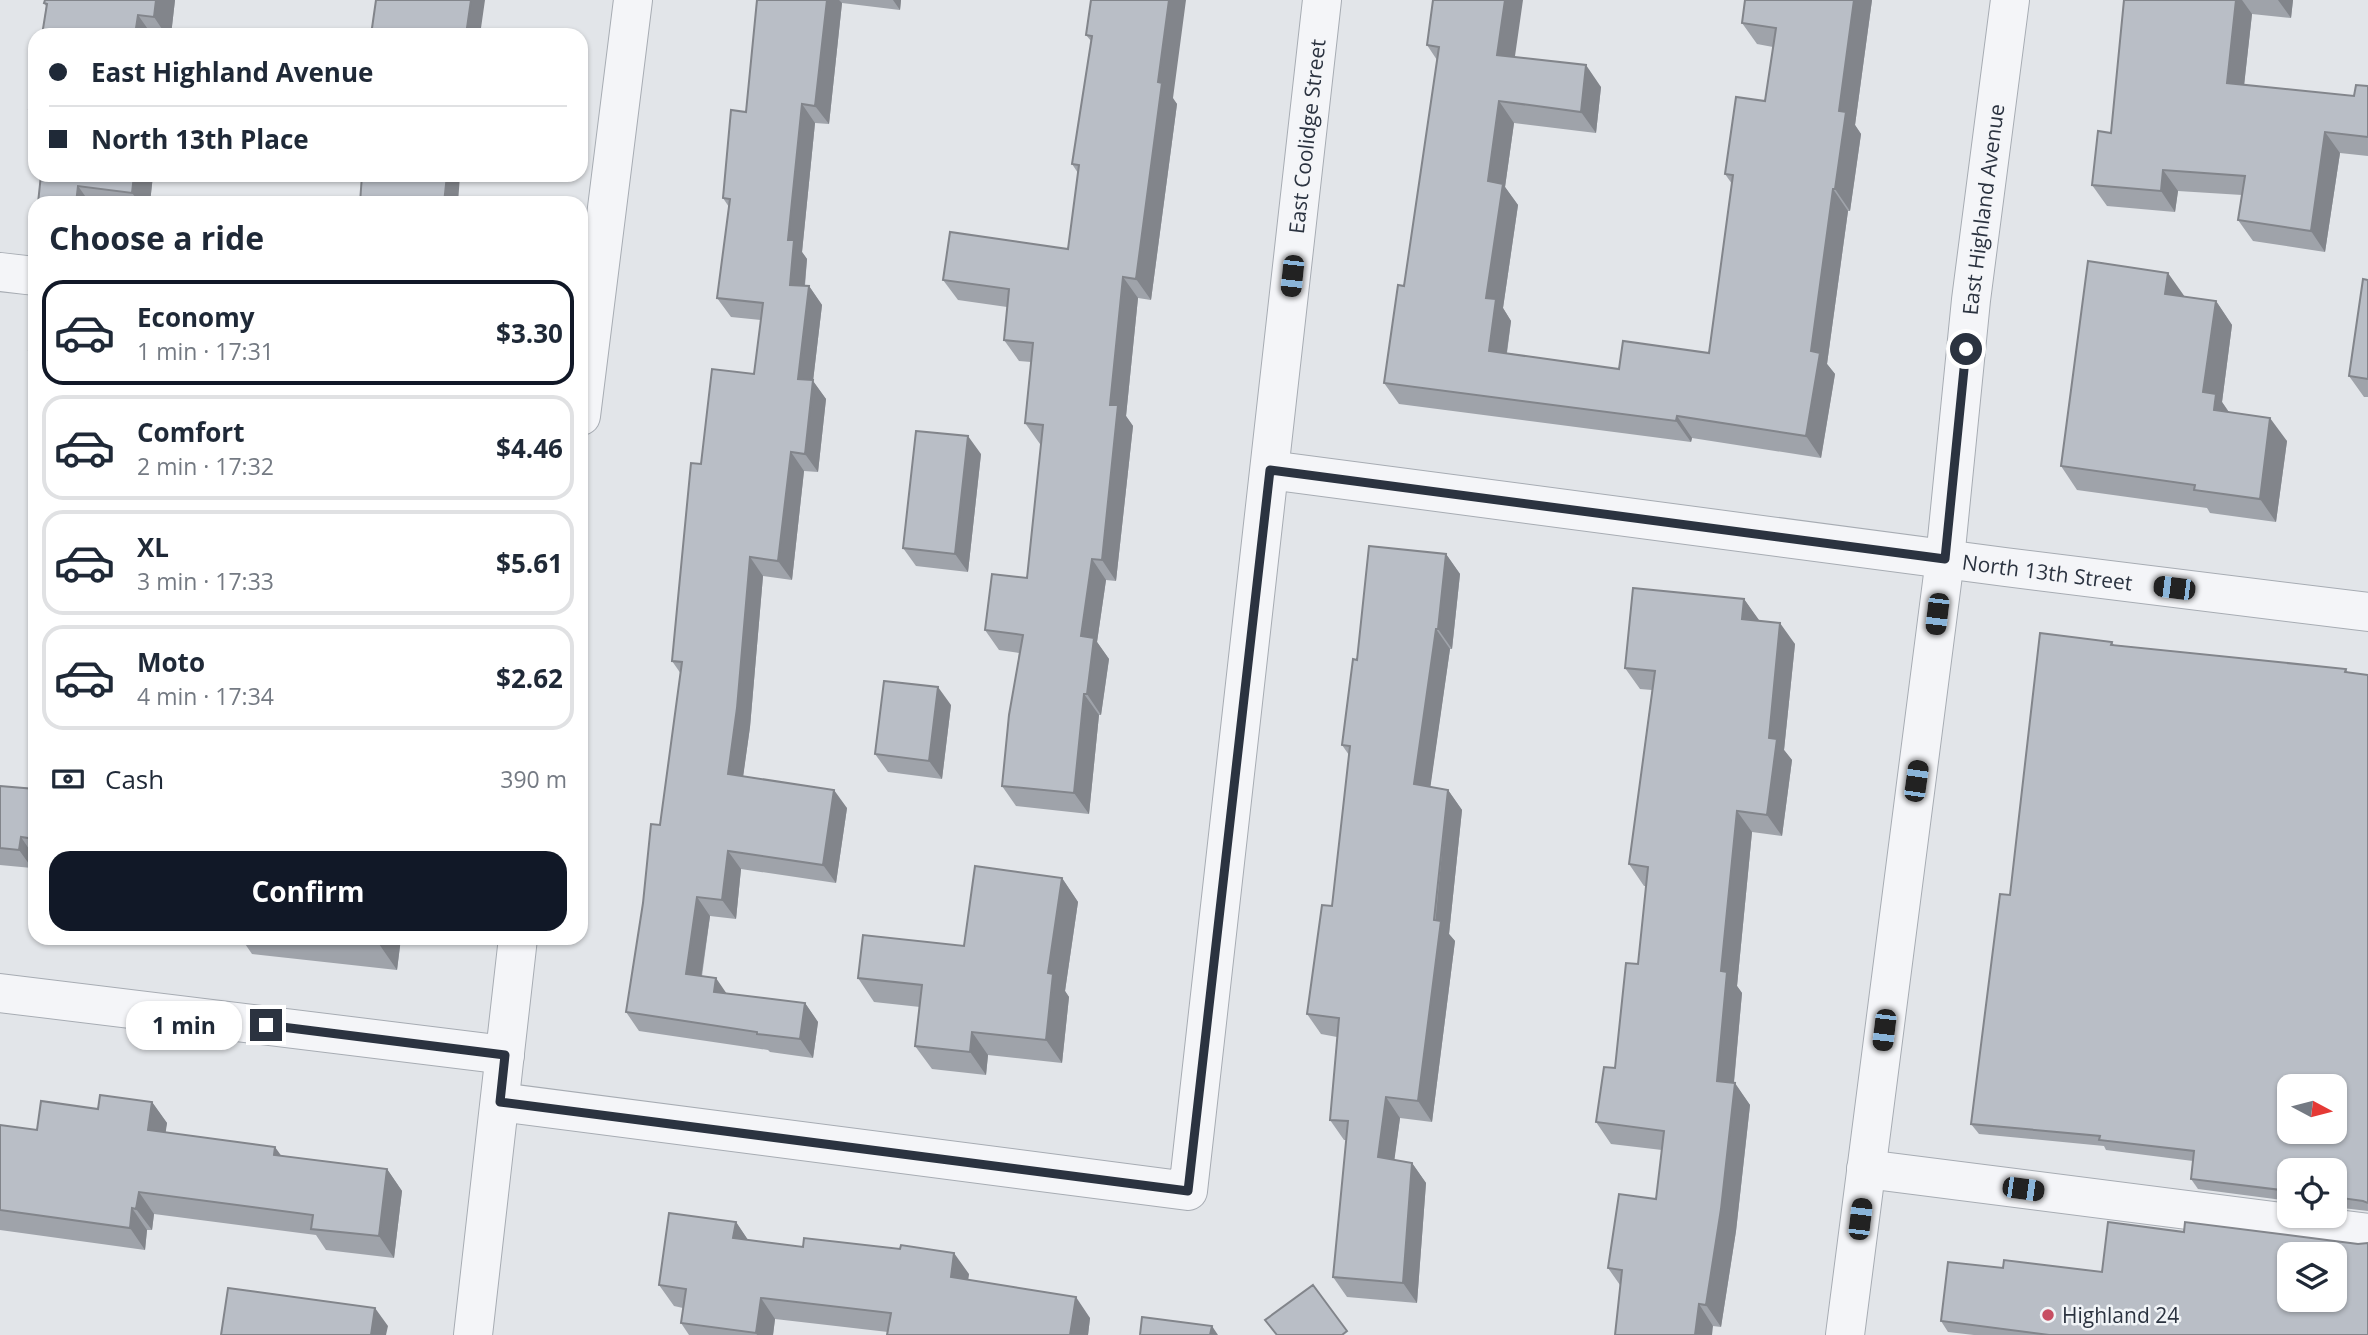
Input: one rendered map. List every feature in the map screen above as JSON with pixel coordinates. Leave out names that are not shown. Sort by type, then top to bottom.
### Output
[{"type":"street","points":[[588,361],[634,0]]},
{"type":"street","name":"East Coolidge Street","points":[[500,1102],[1188,1191],[1322,0]]},
{"type":"street","name":"East Highland Avenue","points":[[1845,1335],[1945,559],[1971,300],[2010,0]]},
{"type":"street","points":[[0,272],[28,275]]},
{"type":"street","name":"North 13th Street","points":[[1270,470],[2368,612]]},
{"type":"street","points":[[473,1335],[518,945]]},
{"type":"street","points":[[0,993],[505,1055]]},
{"type":"street","points":[[1866,1169],[2368,1233]]},
{"type":"building","points":[[45,0],[156,0],[154,17],[138,15],[136,28],[43,28],[47,4],[44,3]]},
{"type":"building","points":[[376,0],[471,0],[467,28],[372,28]]},
{"type":"building","points":[[757,0],[827,0],[815,106],[802,104],[788,240],[794,240],[790,285],[809,286],[798,379],[813,380],[805,454],[791,452],[778,561],[750,557],[737,708],[728,774],[834,790],[823,865],[728,851],[722,900],[697,897],[686,974],[716,978],[714,992],[805,1003],[800,1039],[626,1012],[643,903],[651,824],[660,825],[682,662],[672,661],[691,463],[701,464],[712,369],[754,374],[763,303],[717,298],[730,199],[723,198],[731,110],[746,112]]},
{"type":"building","points":[[1091,0],[1169,0],[1158,82],[1162,83],[1136,279],[1123,277],[1110,405],[1118,405],[1102,560],[1092,559],[1081,636],[1094,638],[1087,694],[1084,694],[1074,793],[1002,786],[1009,715],[1023,635],[985,630],[992,574],[1027,578],[1043,425],[1025,423],[1033,343],[1004,340],[1009,289],[943,280],[950,232],[1068,249],[1079,165],[1072,164],[1092,36],[1086,35]]},
{"type":"building","points":[[1433,0],[1505,0],[1497,55],[1586,65],[1581,112],[1499,101],[1488,181],[1503,184],[1486,298],[1496,299],[1489,351],[1619,369],[1623,341],[1709,353],[1733,175],[1725,174],[1736,97],[1765,101],[1776,28],[1742,23],[1745,0],[1854,0],[1839,111],[1846,112],[1811,351],[1820,353],[1806,436],[1677,416],[1676,421],[1384,383],[1398,285],[1404,286],[1439,47],[1427,45]]},
{"type":"building","points":[[2124,0],[2236,0],[2227,83],[2354,96],[2356,85],[2368,86],[2368,137],[2325,132],[2311,231],[2238,220],[2245,176],[2163,170],[2161,191],[2092,185],[2098,131],[2111,133]]},
{"type":"building","points":[[40,182],[133,182],[132,193],[78,186],[77,196],[39,196]]},
{"type":"building","points":[[362,182],[446,182],[445,196],[360,196]]},
{"type":"building","points":[[2088,261],[2168,273],[2165,294],[2216,301],[2203,392],[2216,394],[2214,410],[2270,418],[2260,499],[2194,490],[2195,485],[2061,466]]},
{"type":"building","points":[[2363,279],[2368,280],[2368,379],[2349,376]]},
{"type":"building","points":[[916,431],[968,436],[955,554],[903,548]]},
{"type":"building","points":[[1369,546],[1446,554],[1438,629],[1414,784],[1448,790],[1434,920],[1441,921],[1418,1101],[1386,1097],[1378,1157],[1412,1163],[1403,1283],[1333,1277],[1348,1121],[1330,1120],[1339,1018],[1307,1014],[1322,905],[1332,906],[1350,746],[1342,745],[1353,659],[1357,660]]},
{"type":"building","points":[[1633,588],[1744,599],[1742,619],[1780,623],[1769,738],[1777,739],[1767,815],[1737,811],[1721,971],[1727,972],[1717,1081],[1735,1083],[1721,1209],[1706,1305],[1699,1304],[1695,1335],[1615,1335],[1622,1270],[1608,1268],[1619,1194],[1656,1199],[1664,1131],[1596,1122],[1604,1067],[1615,1068],[1626,963],[1638,964],[1648,867],[1629,864],[1655,671],[1625,668]]},
{"type":"building","points":[[2040,633],[2112,642],[2111,645],[2346,669],[2345,672],[2368,675],[2368,1203],[2347,1199],[2347,1158],[2277,1158],[2277,1190],[2191,1179],[2194,1151],[2099,1140],[2100,1136],[1971,1124],[2000,894],[2010,895]]},
{"type":"building","points":[[884,681],[938,687],[929,761],[875,754]]},
{"type":"building","points":[[0,786],[28,788],[28,838],[21,837],[19,850],[0,848]]},
{"type":"building","points":[[975,866],[1062,878],[1048,973],[1053,974],[1046,1040],[972,1032],[970,1052],[915,1046],[922,985],[858,978],[863,935],[964,946]]},
{"type":"building","points":[[100,1095],[152,1102],[148,1130],[275,1147],[274,1155],[387,1169],[379,1236],[311,1229],[313,1215],[139,1192],[136,1209],[132,1208],[130,1228],[0,1210],[0,1125],[37,1130],[41,1101],[98,1109]]},
{"type":"building","points":[[669,1213],[736,1222],[733,1238],[803,1247],[804,1238],[900,1249],[901,1245],[954,1253],[951,1277],[1076,1297],[1070,1335],[887,1335],[891,1313],[761,1298],[756,1333],[681,1323],[686,1289],[659,1285]]},
{"type":"building","points":[[2108,1222],[2184,1232],[2185,1222],[2342,1242],[2277,1242],[2277,1312],[2347,1312],[2347,1243],[2368,1243],[2368,1335],[2049,1335],[1941,1321],[1948,1262],[2003,1268],[2004,1260],[2102,1272]]},
{"type":"building","points":[[1313,1285],[1347,1331],[1342,1335],[1277,1335],[1265,1320]]},
{"type":"building","points":[[228,1288],[375,1308],[371,1335],[221,1335]]},
{"type":"building","points":[[1142,1317],[1212,1326],[1210,1335],[1140,1335]]},
{"type":"place","name":"Highland 24","points":[[2048,1315]]},
{"type":"route","points":[[266,1025],[505,1055],[500,1102],[1188,1191],[1270,470],[1945,559],[1966,349]]}]
